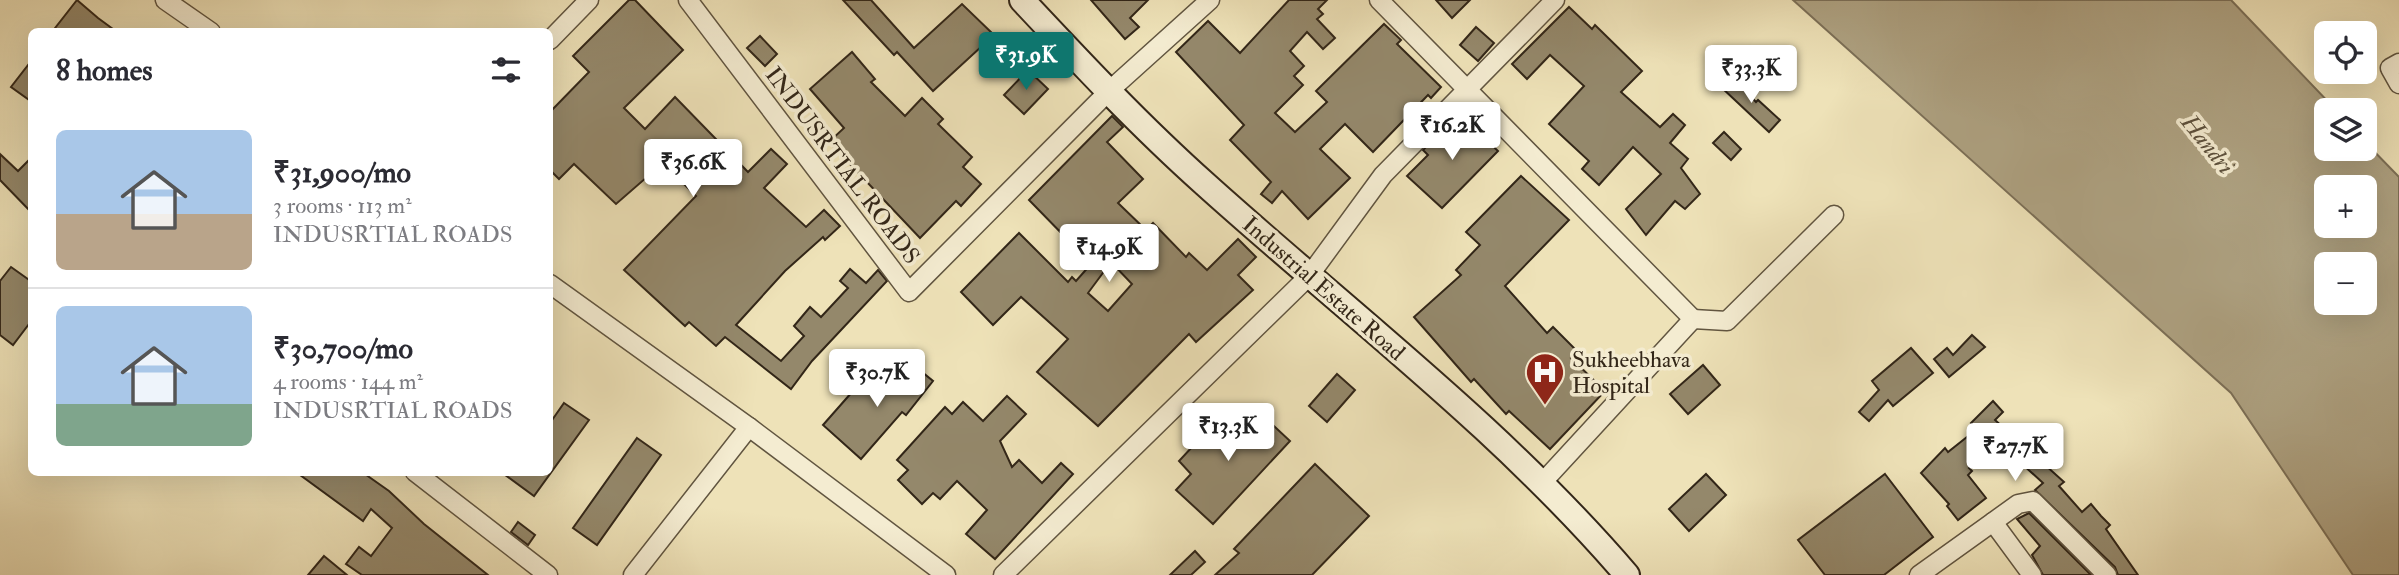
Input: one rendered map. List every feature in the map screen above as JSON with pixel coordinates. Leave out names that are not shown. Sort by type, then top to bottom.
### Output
[{"type":"main road","name":"Industrial Estate Road","points":[[1022,0],[1109,91],[1202,181],[1441,390],[1585,526],[1627,575]]},
{"type":"street","points":[[165,0],[205,28]]},
{"type":"street","points":[[553,37],[589,0]]},
{"type":"street","name":"INDUSRTIAL ROADS","points":[[688,0],[909,292],[1109,91],[1210,0]]},
{"type":"street","points":[[1379,0],[1693,319],[1727,321],[1834,215]]},
{"type":"street","points":[[1003,575],[1309,276],[1383,175],[1555,0]]},
{"type":"street","points":[[2399,63],[2390,68],[2399,84]]},
{"type":"street","points":[[553,286],[749,427],[946,575]]},
{"type":"street","points":[[1541,484],[1693,319]]},
{"type":"street","points":[[633,575],[749,427]]},
{"type":"street","points":[[420,476],[548,575]]},
{"type":"street","points":[[1919,575],[2018,504],[2033,501],[2107,575]]},
{"type":"street","points":[[1993,522],[2032,575]]},
{"type":"water","name":"Handri","points":[[1793,0],[2231,0],[2325,98],[2314,98],[2314,161],[2377,161],[2377,154],[2399,177],[2399,575],[2353,575],[2231,393]]},
{"type":"building","points":[[77,0],[112,28],[55,28]]},
{"type":"building","points":[[629,0],[635,0],[683,50],[624,108],[645,129],[675,97],[748,172],[771,149],[787,164],[764,188],[806,227],[824,210],[840,226],[825,240],[823,237],[785,271],[736,325],[781,361],[804,336],[794,326],[810,307],[821,317],[848,288],[840,281],[850,269],[866,283],[878,270],[887,281],[812,361],[791,389],[725,337],[716,346],[689,322],[685,326],[624,270],[696,196],[663,163],[616,204],[574,164],[559,179],[553,173],[553,109],[589,72],[573,56]]},
{"type":"building","points":[[843,0],[871,0],[914,48],[962,4],[994,35],[933,91],[897,52],[894,55]]},
{"type":"building","points":[[1091,0],[1148,0],[1130,18],[1139,27],[1125,39]]},
{"type":"building","points":[[1289,0],[1327,0],[1318,9],[1323,14],[1317,19],[1335,38],[1323,49],[1307,32],[1290,51],[1304,66],[1294,76],[1303,85],[1275,113],[1295,132],[1327,102],[1316,91],[1384,24],[1401,40],[1397,44],[1441,87],[1431,98],[1428,95],[1373,152],[1345,124],[1320,149],[1350,178],[1308,219],[1282,191],[1272,203],[1261,194],[1271,182],[1230,140],[1244,125],[1176,52],[1208,21],[1240,53]]},
{"type":"building","points":[[1436,0],[1470,0],[1452,18]]},
{"type":"building","points":[[1569,7],[1592,29],[1595,25],[1642,71],[1621,92],[1660,127],[1673,114],[1685,125],[1670,143],[1688,159],[1681,168],[1700,194],[1685,209],[1675,201],[1646,235],[1626,209],[1661,174],[1633,147],[1599,185],[1582,169],[1589,161],[1549,124],[1584,86],[1550,55],[1527,79],[1512,64]]},
{"type":"building","points":[[1476,27],[1494,43],[1478,61],[1460,45]]},
{"type":"building","points":[[760,36],[777,54],[765,66],[747,48]]},
{"type":"building","points":[[852,52],[875,79],[871,82],[905,116],[922,98],[943,119],[938,124],[972,157],[963,167],[981,184],[961,206],[956,201],[920,238],[829,142],[844,128],[810,89]]},
{"type":"building","points":[[28,65],[28,99],[11,87]]},
{"type":"building","points":[[1028,70],[1048,89],[1024,114],[1004,95]]},
{"type":"building","points":[[1732,77],[1756,102],[1758,100],[1780,120],[1769,132],[1721,87]]},
{"type":"building","points":[[1468,115],[1481,129],[1478,132],[1498,151],[1442,208],[1407,176],[1428,155],[1423,150],[1438,135],[1443,140]]},
{"type":"building","points":[[1112,116],[1123,127],[1107,142],[1143,179],[1118,203],[1146,230],[1153,223],[1186,257],[1189,253],[1207,270],[1238,239],[1256,257],[1238,275],[1253,290],[1196,342],[1189,334],[1098,426],[1037,372],[1068,339],[1021,297],[993,325],[961,292],[1019,233],[1068,282],[1072,277],[1076,281],[1099,255],[1082,237],[1073,245],[1029,200]],"holes":[[[1111,262],[1132,284],[1108,311],[1088,293]]]},
{"type":"building","points":[[1724,132],[1741,149],[1731,160],[1713,143]]},
{"type":"building","points":[[0,154],[18,171],[28,161],[28,209],[0,180]]},
{"type":"building","points":[[1521,176],[1569,220],[1505,286],[1547,333],[1553,327],[1577,351],[1571,358],[1605,391],[1550,449],[1509,411],[1506,414],[1474,379],[1471,382],[1414,317],[1461,275],[1456,270],[1480,245],[1466,232]]},
{"type":"building","points":[[11,267],[28,279],[28,325],[13,345],[0,335],[0,281]]},
{"type":"building","points":[[1972,335],[1985,347],[1949,377],[1934,359],[1947,348],[1953,355]]},
{"type":"building","points":[[1911,348],[1933,373],[1893,406],[1888,400],[1869,421],[1859,412],[1879,390],[1872,381]]},
{"type":"building","points":[[906,359],[933,381],[906,415],[902,412],[861,459],[823,425],[860,383],[876,396]]},
{"type":"building","points":[[1703,365],[1720,385],[1688,414],[1670,394]]},
{"type":"building","points":[[1337,374],[1355,390],[1327,422],[1309,406]]},
{"type":"building","points":[[1007,396],[1026,414],[1000,441],[1012,467],[1019,460],[1042,483],[1061,463],[1073,474],[995,559],[966,534],[987,510],[957,481],[940,499],[933,493],[922,504],[898,480],[908,470],[897,460],[945,407],[952,414],[963,402],[983,421]]},
{"type":"building","points":[[1993,401],[2003,412],[1995,420],[2064,482],[2059,486],[2082,512],[2091,504],[2110,525],[2106,529],[2138,575],[2118,575],[2115,567],[2035,490],[2043,483],[2009,452],[2000,462],[1989,451],[1969,468],[1972,471],[1968,475],[1986,498],[1958,520],[1947,506],[1949,504],[1921,473],[1945,448],[1948,452],[1977,429],[1971,423]]},
{"type":"building","points":[[564,403],[589,420],[553,470],[553,419]]},
{"type":"building","points":[[1250,412],[1259,420],[1263,416],[1290,441],[1213,524],[1176,490],[1191,474],[1179,461],[1221,416],[1234,428]]},
{"type":"building","points":[[637,438],[661,455],[597,545],[573,528]]},
{"type":"building","points":[[1315,464],[1369,516],[1312,575],[1215,575],[1239,553],[1234,549]]},
{"type":"building","points":[[1706,474],[1726,495],[1689,531],[1669,509]]},
{"type":"building","points":[[1885,474],[1933,537],[1884,575],[1825,575],[1798,540]]},
{"type":"building","points":[[301,476],[368,476],[488,575],[362,575],[346,564],[359,547],[371,556],[392,528],[371,509],[363,521]]},
{"type":"building","points":[[506,476],[548,476],[534,496]]},
{"type":"building","points":[[2029,513],[2091,575],[2043,575],[2032,555],[2040,546],[2017,519]]},
{"type":"building","points":[[518,522],[535,535],[528,545],[511,532]]},
{"type":"building","points":[[1195,551],[1205,562],[1191,575],[1170,575]]},
{"type":"building","points":[[324,556],[347,575],[308,575]]},
{"type":"place","name":"Sukheebhava Hospital","points":[[1545,406]]}]
